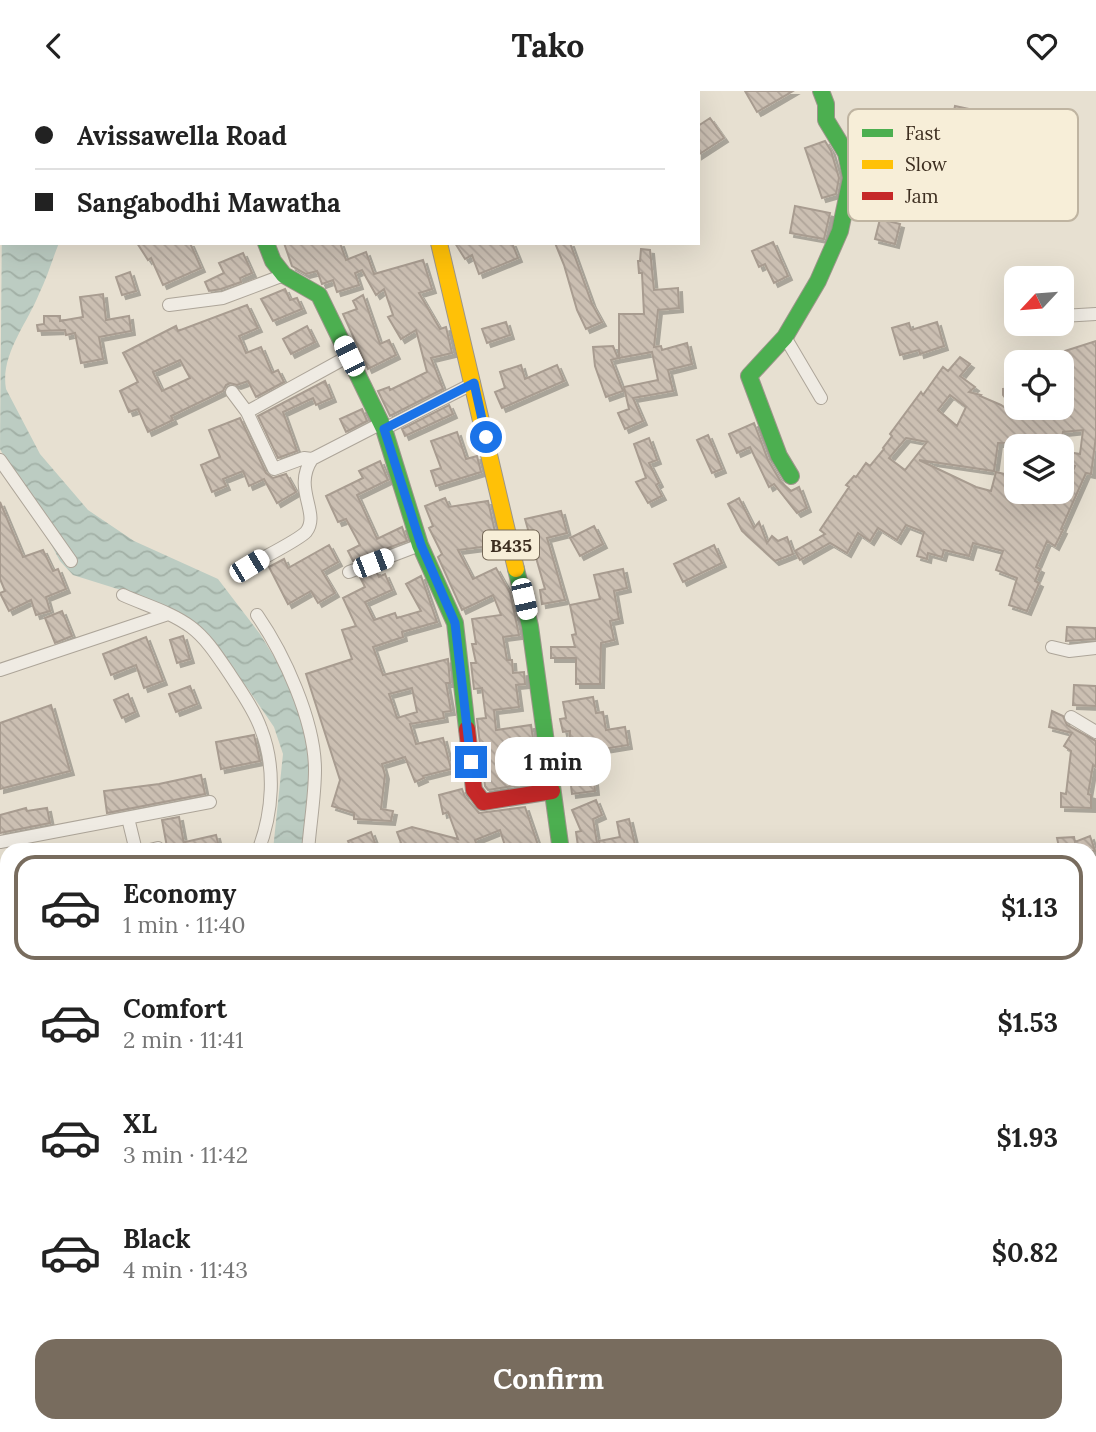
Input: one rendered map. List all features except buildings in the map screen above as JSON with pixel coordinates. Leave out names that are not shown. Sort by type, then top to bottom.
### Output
[{"type":"street","points":[[821,91],[826,104],[826,120],[846,153],[848,163]]},
{"type":"street","points":[[791,476],[779,456],[749,376],[785,337],[818,281],[840,231],[848,192]]},
{"type":"street","points":[[267,245],[273,261],[284,275],[319,295],[382,427],[421,545],[455,623],[474,790],[483,802],[552,791]]},
{"type":"street","name":"B435","points":[[440,245],[530,626],[560,843]]},
{"type":"street","points":[[169,305],[223,298],[284,275]]},
{"type":"street","points":[[1074,315],[1096,314]]},
{"type":"street","points":[[785,337],[821,398]]},
{"type":"street","points":[[247,412],[349,356]]},
{"type":"street","points":[[232,392],[247,412],[274,469],[304,458],[312,459],[474,383]]},
{"type":"street","points":[[249,566],[305,533],[311,518],[303,482],[306,468],[312,459]]},
{"type":"street","points":[[0,460],[71,561]]},
{"type":"street","points":[[349,572],[421,545]]},
{"type":"street","points":[[123,595],[192,627],[212,648],[240,690],[261,728],[270,762],[268,820],[261,843]]},
{"type":"street","points":[[0,670],[168,614]]},
{"type":"street","points":[[257,615],[275,642],[306,715],[315,768],[309,843]]},
{"type":"street","points":[[1052,647],[1069,651],[1096,648]]},
{"type":"street","points":[[1071,717],[1096,732]]},
{"type":"street","points":[[0,842],[209,802]]},
{"type":"street","points":[[128,817],[133,843]]},
{"type":"water","points":[[2,245],[58,245],[42,288],[11,352],[5,376],[6,389],[40,454],[88,510],[134,541],[218,579],[260,634],[289,681],[308,744],[311,798],[305,843],[274,843],[283,754],[274,727],[248,689],[191,623],[124,591],[73,575],[60,561],[0,449]]},
{"type":"traffic: fast","points":[[821,91],[826,104],[826,120],[846,153],[848,163]]},
{"type":"traffic: fast","points":[[791,476],[779,456],[749,376],[785,337],[818,281],[840,231],[848,192]]},
{"type":"traffic: fast","points":[[267,245],[273,261],[284,275],[319,295],[384,429],[420,545],[455,623],[467,729]]},
{"type":"traffic: fast","points":[[516,569],[530,626],[560,843]]},
{"type":"traffic: slow","points":[[439,245],[516,569]]},
{"type":"traffic: jam","points":[[467,729],[474,790],[483,802],[552,791]]},
{"type":"route","points":[[471,762],[455,623],[421,545],[384,429],[474,383],[486,437]]}]
